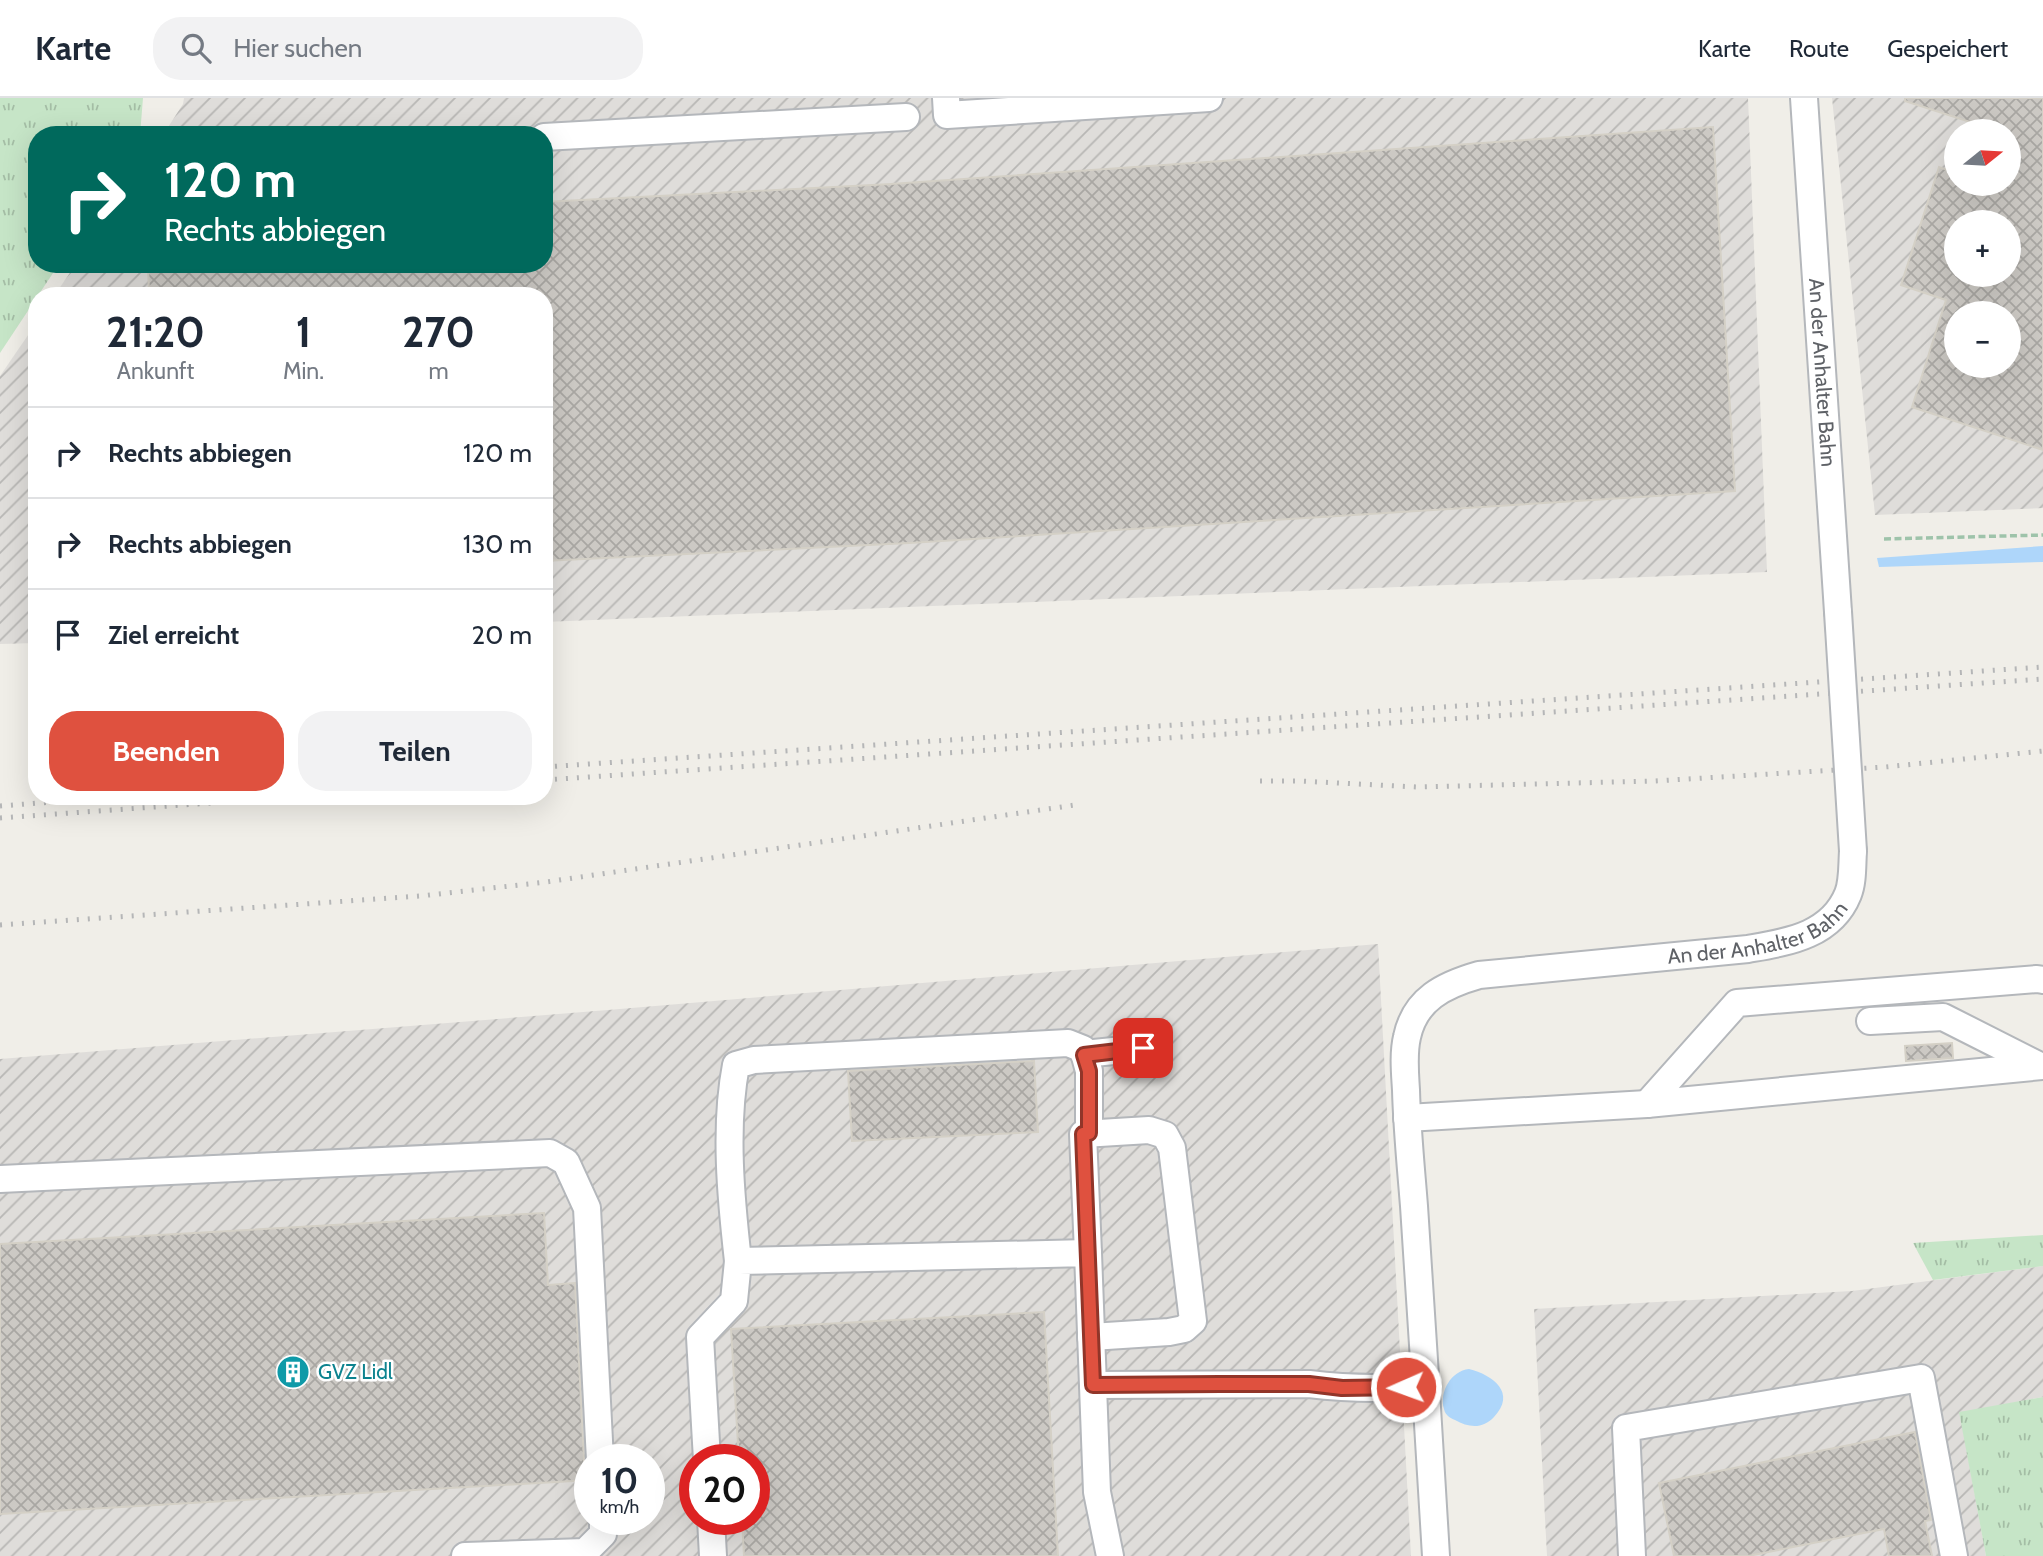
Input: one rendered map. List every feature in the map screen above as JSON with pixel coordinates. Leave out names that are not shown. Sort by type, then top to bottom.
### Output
[{"type":"street","points":[[553,135],[906,108],[1209,98]]},
{"type":"street","name":"An der Anhalter Bahn","points":[[1436,1556],[1427,1386],[1407,1118],[1405,1053],[1414,1018],[1424,1003],[1439,990],[1456,981],[1479,975],[1748,949],[1784,943],[1810,935],[1829,923],[1849,892],[1853,851],[1804,98]]},
{"type":"street","points":[[1647,1104],[1737,1003],[2043,980]]},
{"type":"street","points":[[1870,1021],[1943,1017],[2042,1066]]},
{"type":"street","points":[[706,1444],[700,1337],[734,1301],[737,1261],[730,1195],[732,1090],[736,1065],[754,1060],[1068,1043],[1083,1049],[1089,1071],[1089,1133]]},
{"type":"street","points":[[1084,1055],[1143,1048]]},
{"type":"street","points":[[1407,1118],[1647,1104],[2042,1066]]},
{"type":"street","points":[[1091,1337],[1169,1332],[1184,1329],[1192,1321],[1172,1148],[1165,1135],[1149,1130],[1083,1134],[1097,1492],[1110,1556]]},
{"type":"street","points":[[0,1179],[550,1153],[566,1162],[587,1208],[599,1444]]},
{"type":"street","points":[[737,1261],[1088,1254]]},
{"type":"street","points":[[1632,1556],[1626,1428],[1921,1378],[1954,1556]]},
{"type":"street","points":[[1093,1385],[1309,1384],[1375,1389],[1427,1386]]},
{"type":"street","points":[[465,1556],[585,1552],[602,1535]]},
{"type":"street","points":[[712,1535],[713,1556]]},
{"type":"path","points":[[1884,539],[2043,535]]},
{"type":"shaded area","points":[[184,98],[1748,98],[1767,572],[553,622],[553,287],[60,287],[70,273],[553,273],[553,126],[169,126]]},
{"type":"shaded area","points":[[1832,98],[2043,98],[2043,508],[1875,515]]},
{"type":"shaded area","points":[[28,335],[28,643],[0,644],[0,376]]},
{"type":"shaded area","points":[[1378,944],[1411,1556],[0,1556],[0,1059]]},
{"type":"shaded area","points":[[2043,1266],[2043,1397],[1960,1413],[1986,1556],[1547,1556],[1534,1309],[1852,1291]]},
{"type":"green space","points":[[0,98],[143,98],[141,126],[28,126],[28,273],[53,273],[44,287],[28,287],[28,311],[0,353]]},
{"type":"green space","points":[[2043,1235],[2043,1266],[1933,1280],[1913,1243]]},
{"type":"green space","points":[[2043,1397],[2043,1556],[1986,1556],[1959,1412]]},
{"type":"water","points":[[2043,546],[2043,562],[1879,567],[1877,558]]},
{"type":"water","points":[[1469,1369],[1494,1380],[1503,1393],[1501,1408],[1485,1424],[1471,1426],[1460,1423],[1445,1413],[1443,1396],[1448,1383],[1457,1374]]},
{"type":"building","points":[[1905,98],[2043,98],[2043,450],[1912,407],[1944,306],[1944,378],[2021,378],[2021,301],[1946,301],[1901,285],[1939,167],[1944,169],[1944,196],[2021,196],[2021,119],[1961,119],[1905,101]]},
{"type":"building","points":[[1713,127],[1735,491],[909,543],[553,561],[553,287],[149,287],[148,273],[553,273],[553,202],[891,184]]},
{"type":"building","points":[[1952,1043],[1953,1058],[1906,1061],[1905,1046]]},
{"type":"building","points":[[1034,1061],[1038,1132],[852,1141],[848,1071]]},
{"type":"building","name":"GVZ Lidl","points":[[544,1213],[548,1285],[575,1283],[583,1444],[574,1444],[574,1481],[0,1514],[0,1244]]},
{"type":"building","points":[[1044,1312],[1058,1556],[744,1556],[743,1535],[770,1535],[770,1444],[738,1444],[731,1329]]},
{"type":"building","points":[[1915,1432],[1931,1520],[1925,1521],[1932,1556],[1889,1556],[1884,1529],[1748,1556],[1674,1556],[1659,1483]]},
{"type":"railway","points":[[553,766],[2043,667]]},
{"type":"railway","points":[[553,779],[2043,679]]},
{"type":"railway","points":[[1260,781],[1417,787],[1655,781],[1885,767],[2043,751]]},
{"type":"railway","points":[[0,806],[28,804]]},
{"type":"railway","points":[[0,818],[183,805]]},
{"type":"railway","points":[[0,925],[420,896],[546,882],[1075,805]]},
{"type":"place","name":"GVZ Lidl","points":[[293,1372]]},
{"type":"route","points":[[1143,1048],[1084,1055],[1089,1071],[1089,1133],[1083,1134],[1093,1385],[1309,1384],[1342,1388],[1406,1387]]}]
